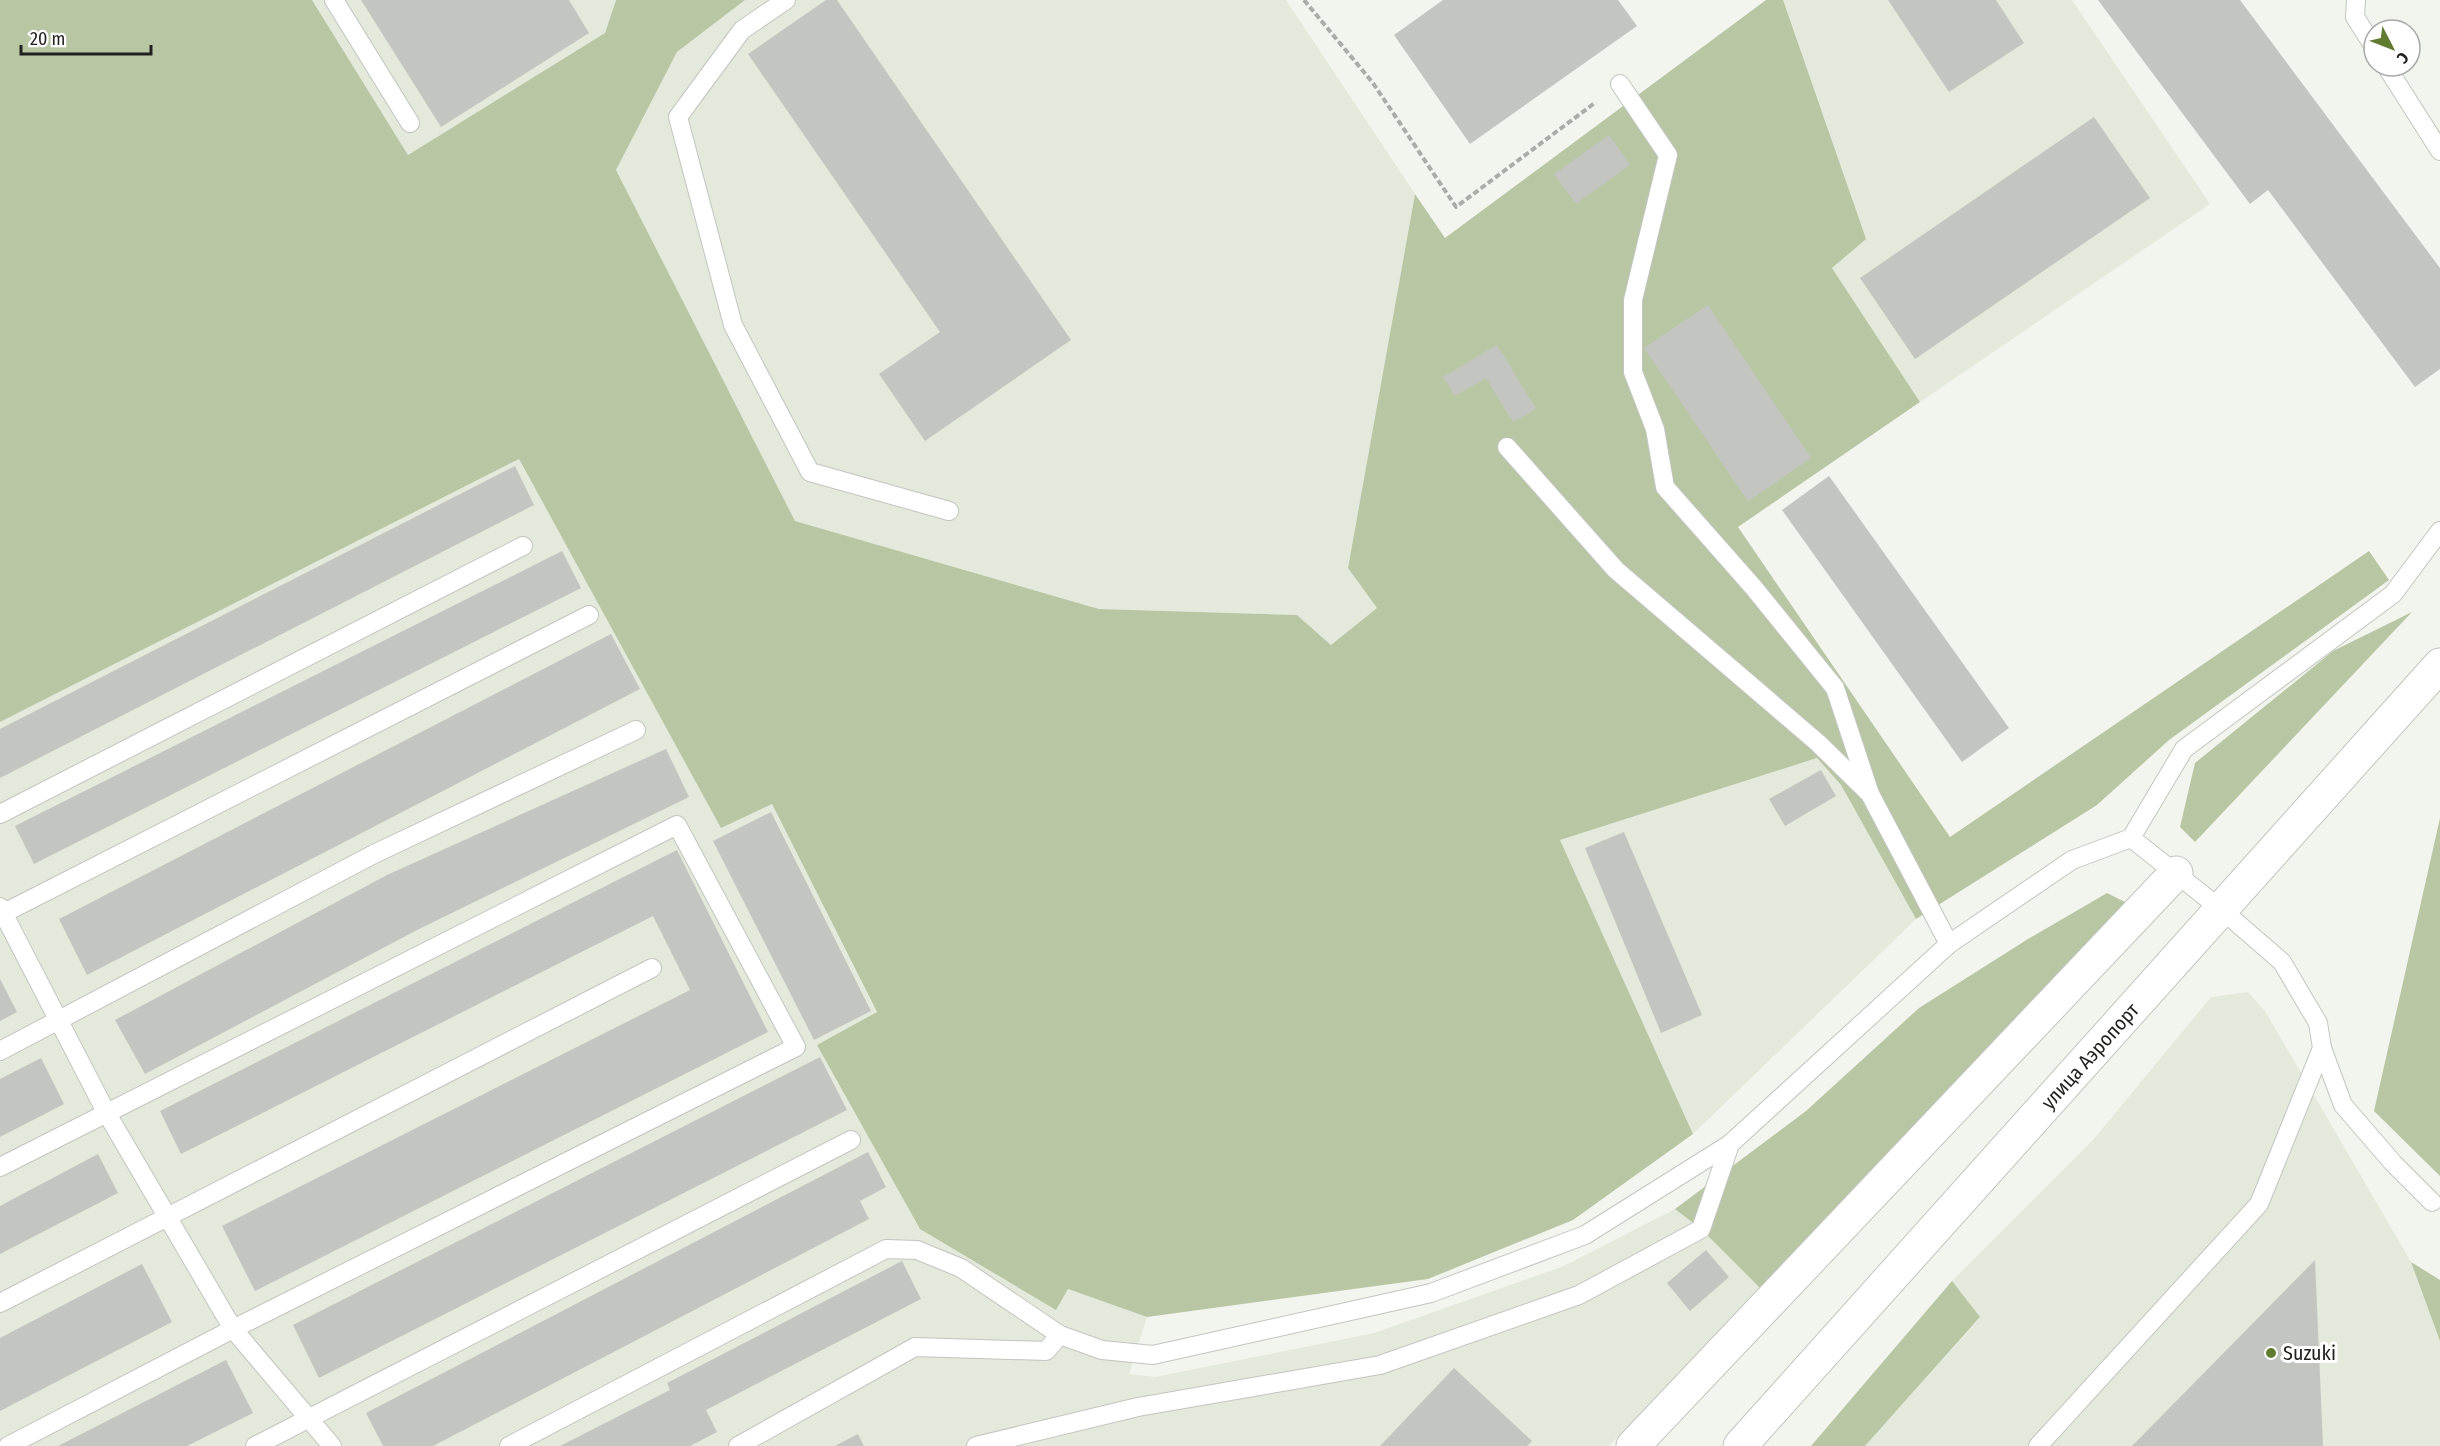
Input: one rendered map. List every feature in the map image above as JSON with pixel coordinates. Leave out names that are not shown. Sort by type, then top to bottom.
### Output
[{"type":"main road","name":"улица Аэропорт","points":[[1740,1446],[2440,665]]},
{"type":"main road","points":[[1633,1446],[2176,873]]},
{"type":"lane","points":[[334,0],[410,123]]},
{"type":"lane","points":[[786,0],[742,30],[678,117],[733,326],[810,472],[949,511]]},
{"type":"lane","points":[[2356,0],[2355,17],[2362,28]]},
{"type":"lane","points":[[2394,78],[2440,151]]},
{"type":"lane","points":[[1620,84],[1668,155],[1633,300],[1633,372],[1654,429],[1665,487],[1754,588],[1834,688],[1870,794],[1948,944]]},
{"type":"lane","points":[[1507,447],[1616,570],[1818,743],[1870,794]]},
{"type":"lane","points":[[509,1446],[886,1249],[917,1250],[961,1268],[1060,1335],[1102,1350],[1153,1355],[1431,1293],[1585,1235],[1730,1144],[1889,1001],[1948,944],[2072,860],[2131,838],[2184,749],[2393,594],[2440,531]]},
{"type":"lane","points":[[0,814],[523,546]]},
{"type":"lane","points":[[332,1446],[233,1329],[106,1112],[1,911],[589,615]]},
{"type":"lane","points":[[0,1051],[374,854],[636,730]]},
{"type":"lane","points":[[0,1167],[677,825],[796,1047],[233,1329],[8,1446]]},
{"type":"lane","points":[[2131,838],[2222,910],[2282,962],[2318,1023],[2322,1048],[2343,1105],[2393,1163],[2432,1202]]},
{"type":"lane","points":[[0,1303],[652,968]]},
{"type":"lane","points":[[2038,1446],[2259,1204],[2322,1048]]},
{"type":"lane","points":[[255,1446],[851,1140]]},
{"type":"lane","points":[[976,1446],[1138,1407],[1380,1365],[1580,1295],[1701,1229],[1730,1144]]},
{"type":"lane","points":[[738,1446],[915,1347],[1046,1351],[1060,1335]]},
{"type":"path","points":[[1304,0],[1373,83],[1456,207],[1620,84]]},
{"type":"shaded area","points":[[312,0],[616,0],[605,33],[408,155]]},
{"type":"shaded area","points":[[745,0],[1286,0],[1415,194],[1348,568],[1377,608],[1331,645],[1297,615],[1099,609],[795,521],[616,170],[677,52]]},
{"type":"shaded area","points":[[1783,0],[2072,0],[2210,204],[1920,402],[1832,268]]},
{"type":"shaded area","points":[[519,459],[721,827],[772,804],[877,1013],[818,1045],[1055,1309],[1068,1289],[1147,1317],[1129,1374],[1155,1377],[1374,1333],[1564,1266],[1675,1209],[1701,1229],[1760,1288],[1609,1446],[0,1446],[0,722]]},
{"type":"shaded area","points":[[1817,758],[1841,785],[1916,919],[1693,1134],[1560,840]]},
{"type":"shaded area","points":[[2248,992],[2265,1011],[2411,1262],[2440,1341],[2440,1446],[1865,1446],[1980,1318],[1952,1281],[2093,1140],[2211,997]]},
{"type":"green space","points":[[0,0],[312,0],[408,155],[605,33],[616,0],[745,0],[677,52],[616,170],[795,521],[1099,609],[1297,615],[1331,645],[1377,608],[1348,568],[1415,194],[1445,238],[1766,0],[1783,0],[1866,239],[1832,268],[1920,402],[1738,527],[1950,837],[2369,551],[2389,580],[2169,740],[2097,805],[1916,919],[1841,785],[1817,758],[1560,840],[1693,1134],[1573,1220],[1428,1279],[1147,1317],[1068,1289],[1056,1310],[920,1229],[817,1045],[877,1012],[772,804],[721,828],[519,459],[0,722]]},
{"type":"green space","points":[[2412,612],[2195,842],[2180,827],[2195,763],[2333,651]]},
{"type":"green space","points":[[2440,818],[2440,1176],[2374,1111]]},
{"type":"green space","points":[[2107,893],[2129,904],[1760,1288],[1701,1229],[1675,1209],[1806,1111],[1919,1008],[2028,939]]},
{"type":"green space","points":[[2411,1262],[2440,1280],[2440,1341]]},
{"type":"green space","points":[[1952,1281],[1980,1317],[1865,1446],[1811,1446]]},
{"type":"building","points":[[361,0],[569,0],[589,33],[441,127]]},
{"type":"building","points":[[826,0],[837,0],[1071,340],[925,441],[879,374],[940,332],[748,54]]},
{"type":"building","points":[[1443,0],[1618,0],[1637,26],[1470,144],[1394,35]]},
{"type":"building","points":[[1888,0],[1996,0],[2024,43],[1949,92]]},
{"type":"building","points":[[2098,0],[2240,0],[2440,268],[2440,369],[2415,387],[2268,190],[2250,204]]},
{"type":"building","points":[[2094,117],[2150,198],[1915,359],[1860,278]]},
{"type":"building","points":[[1609,135],[1630,165],[1576,204],[1554,174]]},
{"type":"building","points":[[1708,305],[1811,458],[1748,501],[1644,348]]},
{"type":"building","points":[[1497,345],[1536,409],[1513,422],[1486,378],[1455,396],[1443,377]]},
{"type":"building","points":[[515,466],[534,505],[0,778],[0,729]]},
{"type":"building","points":[[1829,476],[2009,728],[1962,762],[1782,510]]},
{"type":"building","points":[[562,551],[581,588],[34,864],[15,826]]},
{"type":"building","points":[[611,634],[640,689],[87,975],[59,919]]},
{"type":"building","points":[[666,749],[689,797],[417,930],[145,1074],[115,1020],[387,875]]},
{"type":"building","points":[[1821,770],[1836,796],[1785,826],[1769,799]]},
{"type":"building","points":[[771,812],[871,1011],[814,1040],[713,841]]},
{"type":"building","points":[[1624,832],[1702,1015],[1661,1033],[1585,848]]},
{"type":"building","points":[[677,850],[768,1032],[255,1291],[222,1226],[690,990],[653,916],[181,1154],[160,1111]]},
{"type":"building","points":[[0,979],[17,1012],[0,1021]]},
{"type":"building","points":[[820,1057],[847,1110],[319,1378],[293,1325]]},
{"type":"building","points":[[41,1058],[64,1104],[0,1137],[0,1079]]},
{"type":"building","points":[[868,1152],[886,1187],[860,1201],[869,1219],[433,1446],[383,1446],[366,1413]]},
{"type":"building","points":[[98,1154],[118,1193],[0,1254],[0,1206]]},
{"type":"building","points":[[1706,1250],[1729,1277],[1690,1311],[1667,1283]]},
{"type":"building","name":"Suzuki","points":[[2315,1260],[2323,1446],[2132,1446]]},
{"type":"building","points":[[902,1261],[921,1299],[706,1410],[717,1432],[690,1446],[560,1446],[670,1390],[667,1383]]},
{"type":"building","points":[[142,1264],[172,1322],[0,1411],[0,1338]]},
{"type":"building","points":[[226,1360],[253,1413],[187,1446],[58,1446]]},
{"type":"building","points":[[1454,1368],[1532,1441],[1527,1446],[1380,1446]]},
{"type":"building","points":[[858,1434],[864,1446],[835,1446]]},
{"type":"place","name":"Suzuki","points":[[2271,1353]]}]
